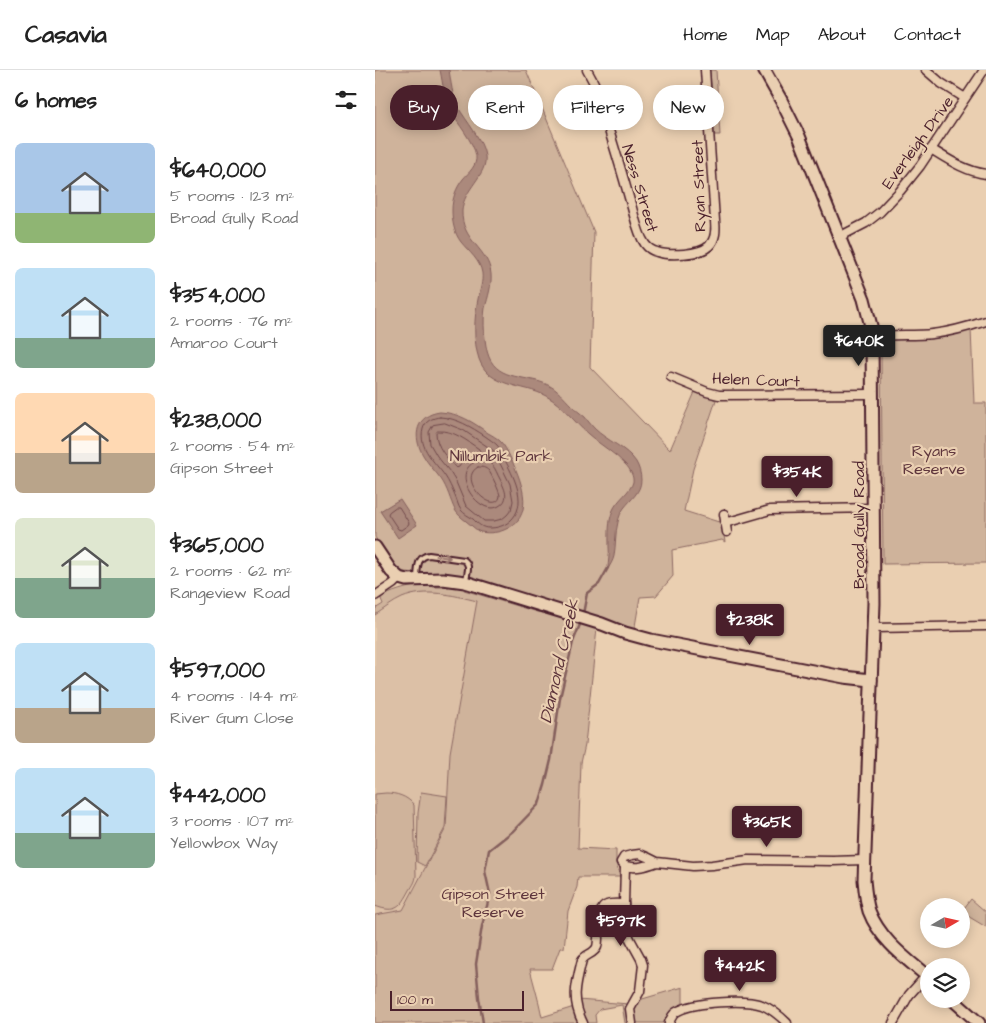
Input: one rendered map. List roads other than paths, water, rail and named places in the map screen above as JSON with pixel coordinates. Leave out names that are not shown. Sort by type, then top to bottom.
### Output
[{"type":"street","name":"Ness Street","points":[[587,70],[599,95],[644,243],[648,248],[658,253],[682,254],[701,251],[713,241]]},
{"type":"street","name":"Ryan Street","points":[[705,70],[715,221],[713,241]]},
{"type":"street","name":"Broad Gully Road","points":[[764,70],[792,121],[864,299],[871,326],[874,628],[864,880],[869,911],[880,932],[891,945],[920,971]]},
{"type":"street","points":[[927,70],[941,83],[965,98]]},
{"type":"street","name":"Everleigh Drive","points":[[839,237],[866,223],[880,212],[911,179],[983,70]]},
{"type":"street","points":[[931,150],[965,169],[986,174]]},
{"type":"street","points":[[872,337],[940,333],[986,321]]},
{"type":"street","name":"Helen Court","points":[[671,377],[719,395],[873,394]]},
{"type":"street","points":[[727,532],[724,519],[770,510],[874,508]]},
{"type":"street","points":[[375,547],[391,571],[399,578],[443,579],[465,582],[651,640],[844,678],[871,680]]},
{"type":"street","points":[[375,596],[399,578]]},
{"type":"street","points":[[874,628],[986,626]]},
{"type":"street","points":[[657,862],[631,868],[621,862],[622,858],[632,854],[643,855],[657,862],[693,866],[748,860],[864,860]]},
{"type":"street","points":[[625,866],[624,904],[627,932],[643,965],[640,991],[630,1008],[632,1023]]},
{"type":"street","points":[[583,1023],[578,1012],[575,994],[583,958],[596,948],[599,917],[603,907],[624,904]]},
{"type":"street","points":[[893,1023],[909,995],[920,984]]},
{"type":"street","points":[[669,1023],[675,1013],[684,1009],[710,1004],[747,1003],[767,1007],[787,1023]]},
{"type":"street","points":[[962,1008],[979,1023]]},
{"type":"lane","points":[[417,579],[419,561],[423,556],[429,555],[467,562],[465,582]]},
{"type":"water","points":[[440,70],[449,70],[452,85],[443,85]]},
{"type":"water","points":[[458,106],[468,122],[468,130],[473,130],[478,137],[485,156],[483,170],[466,196],[462,211],[466,230],[489,265],[491,274],[484,319],[485,339],[489,357],[494,365],[507,374],[540,382],[554,389],[600,433],[627,452],[639,468],[641,484],[620,516],[616,530],[614,556],[608,569],[610,519],[615,506],[632,485],[632,475],[629,469],[552,400],[537,392],[499,380],[484,368],[479,359],[475,337],[475,322],[482,273],[477,260],[457,235],[453,223],[452,210],[456,190],[474,166],[476,160],[475,151],[458,122]]},
{"type":"water","points":[[440,412],[453,414],[477,425],[504,446],[520,480],[524,500],[520,517],[514,525],[498,532],[481,532],[462,518],[455,510],[443,483],[425,458],[418,441],[417,434],[421,422],[426,417]]},
{"type":"water","points":[[400,499],[417,525],[398,538],[380,511]]},
{"type":"waterway","name":"Diamond Creek","points":[[583,614],[587,593],[599,584],[608,568]]},
{"type":"waterway","name":"Diamond Creek","points":[[483,1023],[476,964],[482,926],[490,894],[485,871],[489,850],[513,831],[539,804],[551,760],[560,698],[573,642],[581,622]]},
{"type":"park label","name":"Nillumbik Park","points":[[501,455]]},
{"type":"park label","name":"Ryans Reserve","points":[[934,459]]},
{"type":"park label","name":"Gipson Street Reserve","points":[[493,902]]}]
